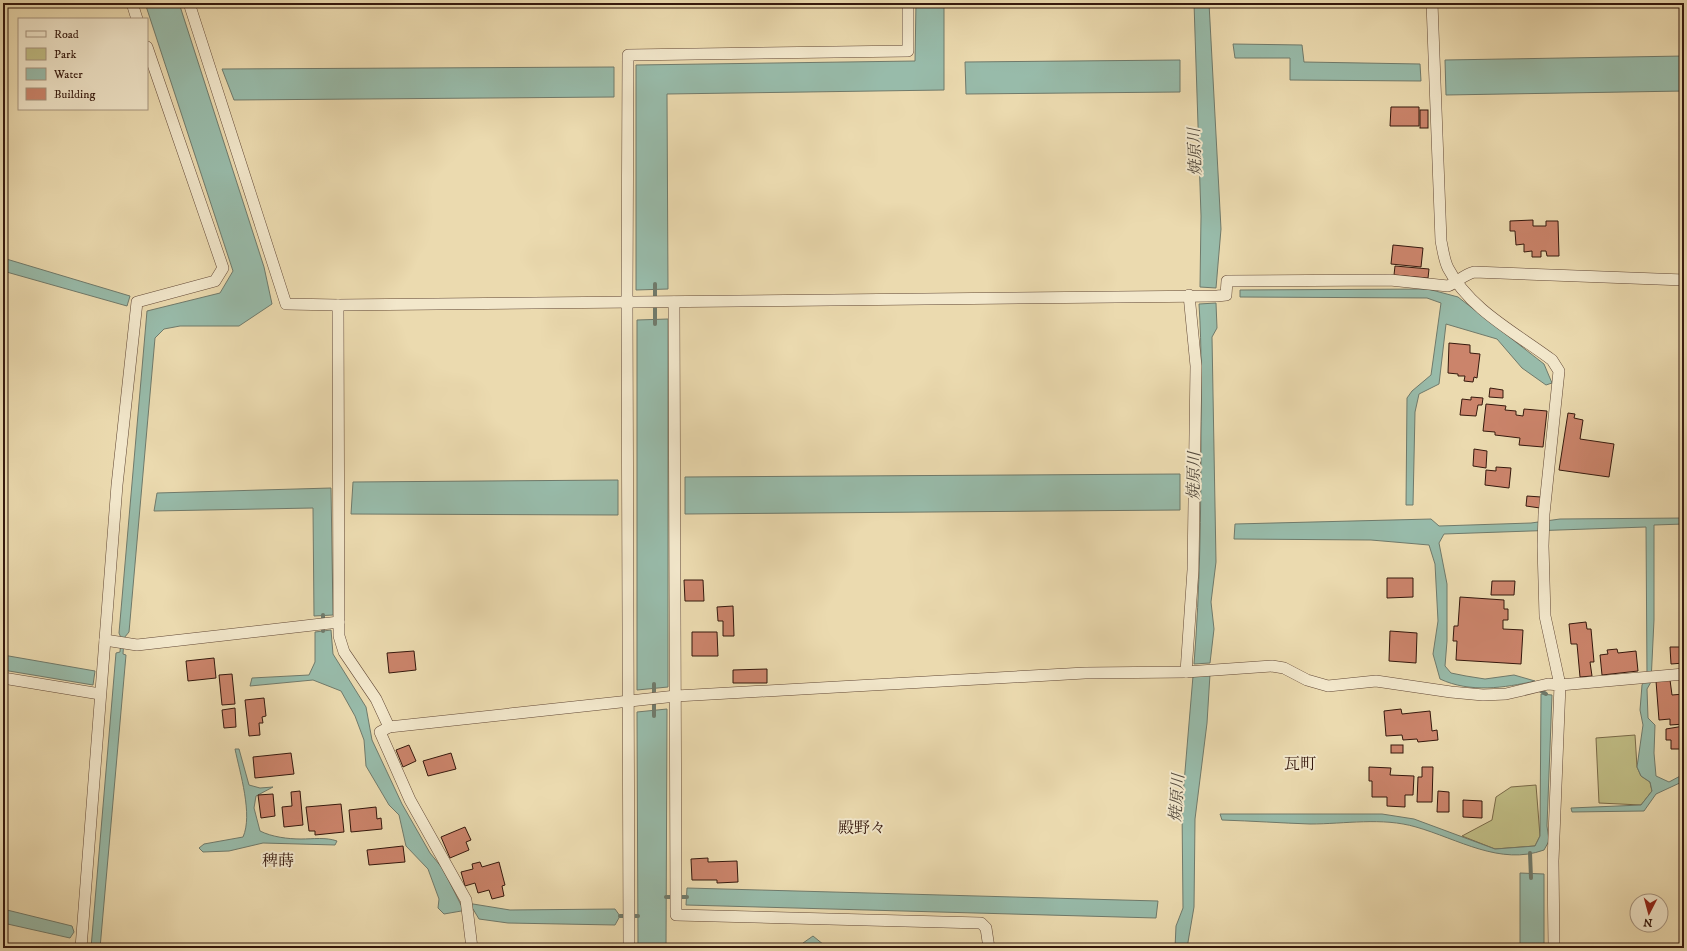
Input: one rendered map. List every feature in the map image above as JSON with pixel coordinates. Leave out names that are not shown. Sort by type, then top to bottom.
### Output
[{"type":"street","points":[[132,3],[137,18]]},
{"type":"street","points":[[189,3],[286,304],[338,305],[1193,295],[1217,296],[1226,295],[1227,281],[1390,280],[1448,286],[1457,282],[1464,275],[1474,272],[1684,280]]},
{"type":"street","points":[[629,948],[628,55],[908,51],[908,3]]},
{"type":"street","points":[[1432,3],[1441,241],[1448,267],[1465,294],[1486,312],[1552,360],[1559,371],[1543,534],[1545,616],[1560,685],[1553,861],[1554,948]]},
{"type":"street","points":[[81,948],[100,694],[110,641],[117,485],[137,302],[215,281],[223,268],[148,50]]},
{"type":"street","points":[[1186,672],[1193,570],[1196,366],[1193,295]]},
{"type":"street","points":[[672,302],[676,696],[676,915],[981,923],[986,928],[989,948]]},
{"type":"street","points":[[338,305],[334,622],[340,636],[344,652],[376,700],[389,727]]},
{"type":"street","points":[[110,641],[137,645],[334,622]]},
{"type":"street","points":[[472,948],[466,900],[410,800],[391,759],[380,732],[389,727],[676,696],[1086,673],[1186,672],[1220,668],[1272,666],[1284,668],[1307,680],[1328,686],[1376,681],[1483,695],[1506,694],[1548,684],[1560,685],[1684,674]]},
{"type":"street","points":[[3,678],[100,694]]},
{"type":"green space","points":[[1635,735],[1637,767],[1641,776],[1650,782],[1652,791],[1641,805],[1599,803],[1596,738]]},
{"type":"green space","points":[[1536,785],[1540,836],[1535,846],[1495,849],[1462,836],[1492,820],[1496,797],[1511,787]]},
{"type":"water","points":[[145,3],[179,3],[264,267],[272,304],[239,326],[180,326],[164,329],[155,338],[129,632],[124,638],[123,654],[126,655],[100,948],[91,948],[116,653],[120,652],[121,638],[119,633],[147,311],[220,293],[233,271]]},
{"type":"water","points":[[916,3],[944,3],[944,90],[667,94],[668,289],[636,290],[636,65],[915,61]]},
{"type":"water","points":[[1194,3],[1209,3],[1221,229],[1216,288],[1200,287],[1201,216]]},
{"type":"water","points":[[1233,44],[1302,45],[1304,62],[1420,64],[1421,81],[1290,80],[1290,58],[1235,58]]},
{"type":"water","points":[[1684,56],[1684,91],[1446,95],[1445,60]]},
{"type":"water","points":[[1180,60],[1180,92],[966,94],[965,62]]},
{"type":"water","points":[[614,67],[614,97],[234,100],[222,69]]},
{"type":"water","points":[[3,258],[130,296],[127,306],[3,271]]},
{"type":"water","points":[[1428,289],[1458,297],[1544,364],[1552,383],[1546,385],[1522,368],[1497,339],[1446,324],[1439,384],[1419,394],[1415,412],[1413,505],[1406,505],[1407,398],[1412,391],[1431,375],[1441,303],[1427,298],[1240,297],[1240,290]]},
{"type":"water","points":[[1216,303],[1217,328],[1212,337],[1216,562],[1211,602],[1214,629],[1210,663],[1194,664],[1198,608],[1200,523],[1201,338],[1199,304]]},
{"type":"water","points":[[668,319],[668,687],[637,690],[637,320]]},
{"type":"water","points":[[1180,474],[1180,510],[685,514],[685,477]]},
{"type":"water","points":[[618,480],[618,515],[351,514],[353,482]]},
{"type":"water","points":[[331,488],[333,615],[314,616],[313,508],[154,511],[157,493]]},
{"type":"water","points":[[1684,518],[1684,524],[1654,525],[1654,620],[1651,682],[1647,689],[1648,718],[1655,725],[1654,753],[1656,776],[1669,782],[1684,774],[1684,781],[1656,794],[1644,811],[1572,812],[1571,808],[1641,805],[1652,791],[1650,782],[1641,776],[1637,767],[1643,725],[1640,710],[1642,685],[1647,675],[1646,527],[1444,534],[1439,543],[1447,584],[1447,641],[1445,666],[1451,673],[1466,676],[1485,679],[1514,675],[1535,681],[1511,686],[1487,688],[1463,686],[1440,679],[1433,654],[1438,621],[1435,564],[1429,545],[1371,540],[1234,539],[1235,524],[1431,519],[1439,526],[1531,523],[1560,519]]},
{"type":"water","points":[[331,630],[333,654],[366,707],[372,740],[402,804],[430,853],[443,869],[461,905],[473,904],[510,910],[615,909],[620,916],[615,925],[508,923],[479,919],[473,909],[444,914],[438,908],[439,899],[428,869],[406,846],[399,815],[389,805],[366,766],[364,740],[355,716],[341,691],[313,680],[250,686],[252,678],[309,675],[315,662],[315,632]]},
{"type":"water","points":[[3,655],[95,671],[93,685],[3,670]]},
{"type":"water","points":[[1210,674],[1207,723],[1195,819],[1194,907],[1187,948],[1175,948],[1176,926],[1183,908],[1182,807],[1193,676]]},
{"type":"water","points":[[1541,694],[1552,695],[1547,826],[1549,841],[1544,850],[1528,854],[1511,855],[1495,853],[1463,844],[1416,827],[1390,822],[1310,824],[1222,820],[1220,814],[1382,814],[1414,819],[1495,849],[1535,846],[1540,836]]},
{"type":"water","points":[[667,709],[666,948],[638,948],[637,712]]},
{"type":"water","points":[[235,749],[239,749],[249,785],[260,788],[273,787],[256,796],[254,808],[260,831],[285,838],[333,840],[337,841],[335,845],[263,843],[229,851],[203,852],[199,848],[204,844],[243,837],[246,828],[247,817],[245,794]]},
{"type":"water","points":[[1520,873],[1544,874],[1544,948],[1520,948]]},
{"type":"water","points":[[687,888],[1158,901],[1156,918],[686,905]]},
{"type":"water","points":[[3,909],[72,926],[74,932],[70,938],[3,923]]},
{"type":"water","points":[[813,936],[824,945],[824,948],[803,948],[803,943]]},
{"type":"building","points":[[1391,107],[1419,107],[1419,126],[1390,126]]},
{"type":"building","points":[[1420,110],[1428,110],[1428,128],[1420,128]]},
{"type":"building","points":[[1533,220],[1533,226],[1546,226],[1546,221],[1558,221],[1559,256],[1547,256],[1546,251],[1541,251],[1541,257],[1532,257],[1532,251],[1524,252],[1524,244],[1516,245],[1515,231],[1510,231],[1510,221]]},
{"type":"building","points":[[1393,245],[1423,248],[1421,267],[1391,264]]},
{"type":"building","points":[[1395,266],[1429,269],[1428,278],[1394,275]]},
{"type":"building","points":[[1449,343],[1470,345],[1470,353],[1480,354],[1477,378],[1474,377],[1473,382],[1464,381],[1465,376],[1458,376],[1458,374],[1448,373]]},
{"type":"building","points":[[1490,388],[1503,390],[1503,398],[1489,397]]},
{"type":"building","points":[[1471,397],[1483,398],[1482,405],[1478,405],[1476,416],[1460,415],[1462,399],[1471,400]]},
{"type":"building","points":[[1486,404],[1506,406],[1505,410],[1516,411],[1516,415],[1523,416],[1524,409],[1547,411],[1543,447],[1519,445],[1520,438],[1495,435],[1495,432],[1483,431]]},
{"type":"building","points":[[1568,413],[1575,414],[1574,418],[1583,420],[1580,439],[1614,444],[1609,477],[1559,470]]},
{"type":"building","points":[[1474,449],[1487,451],[1486,468],[1473,466]]},
{"type":"building","points":[[1496,467],[1511,468],[1509,488],[1485,485],[1486,470],[1496,471]]},
{"type":"building","points":[[1527,496],[1541,497],[1540,508],[1526,506]]},
{"type":"building","points":[[1387,578],[1413,578],[1413,597],[1387,598]]},
{"type":"building","points":[[684,580],[703,580],[704,601],[685,601]]},
{"type":"building","points":[[1492,581],[1515,581],[1514,595],[1491,595]]},
{"type":"building","points":[[1460,597],[1504,600],[1504,609],[1508,609],[1508,620],[1503,620],[1503,629],[1523,630],[1521,664],[1456,660],[1457,641],[1453,641],[1454,626],[1458,626]]},
{"type":"building","points":[[733,606],[734,636],[723,636],[723,621],[718,621],[717,607]]},
{"type":"building","points":[[1586,622],[1587,629],[1591,629],[1594,662],[1590,662],[1592,676],[1580,677],[1577,644],[1571,644],[1569,624]]},
{"type":"building","points":[[1390,631],[1417,633],[1416,663],[1389,661]]},
{"type":"building","points":[[692,632],[717,632],[718,656],[692,656]]},
{"type":"building","points":[[1670,647],[1684,647],[1684,663],[1671,664]]},
{"type":"building","points":[[1617,649],[1618,653],[1636,651],[1638,671],[1602,675],[1600,655],[1608,654],[1607,650]]},
{"type":"building","points":[[414,651],[416,670],[389,673],[387,653]]},
{"type":"building","points":[[214,658],[216,678],[188,681],[186,661]]},
{"type":"building","points":[[767,669],[767,683],[733,683],[733,670]]},
{"type":"building","points":[[232,674],[235,704],[222,705],[219,675]]},
{"type":"building","points":[[1670,680],[1672,695],[1684,694],[1684,724],[1670,725],[1670,719],[1659,720],[1656,681]]},
{"type":"building","points":[[264,698],[266,716],[262,717],[263,723],[259,723],[260,735],[249,736],[245,700]]},
{"type":"building","points":[[235,708],[236,727],[224,728],[222,710]]},
{"type":"building","points":[[1401,709],[1402,714],[1430,711],[1432,731],[1437,730],[1438,740],[1418,742],[1417,739],[1403,740],[1402,735],[1386,736],[1384,711]]},
{"type":"building","points":[[1684,726],[1684,759],[1682,758],[1682,749],[1671,749],[1671,740],[1666,740],[1666,729]]},
{"type":"building","points":[[409,745],[416,761],[403,767],[396,750]]},
{"type":"building","points":[[1391,745],[1403,745],[1403,753],[1391,753]]},
{"type":"building","points":[[291,753],[294,774],[255,778],[253,757]]},
{"type":"building","points":[[451,753],[456,769],[428,776],[423,761]]},
{"type":"building","points":[[1369,767],[1391,768],[1390,775],[1414,776],[1413,795],[1405,795],[1405,807],[1387,806],[1387,797],[1372,797],[1372,781],[1369,781]]},
{"type":"building","points":[[1422,767],[1433,767],[1432,802],[1417,802],[1418,777],[1422,777]]},
{"type":"building","points":[[300,791],[303,825],[284,827],[282,807],[292,806],[291,792]]},
{"type":"building","points":[[1438,791],[1449,792],[1449,812],[1437,812]]},
{"type":"building","points":[[273,794],[275,816],[261,818],[258,795]]},
{"type":"building","points":[[1463,800],[1482,801],[1482,818],[1463,817]]},
{"type":"building","points":[[341,804],[344,832],[315,835],[315,831],[309,831],[306,807]]},
{"type":"building","points":[[376,807],[377,819],[381,818],[382,829],[351,832],[349,810]]},
{"type":"building","points":[[465,827],[471,840],[466,842],[469,850],[450,858],[441,837]]},
{"type":"building","points":[[403,846],[405,862],[369,865],[367,850]]},
{"type":"building","points":[[708,858],[708,862],[737,861],[738,882],[717,883],[717,880],[692,880],[691,859]]},
{"type":"building","points":[[480,862],[482,867],[499,862],[505,885],[502,886],[504,896],[492,899],[489,890],[478,893],[475,883],[465,886],[461,872],[473,869],[472,864]]},
{"type":"waterway","points":[[655,284],[655,324]]},
{"type":"waterway","points":[[323,615],[323,631]]},
{"type":"waterway","points":[[654,684],[654,716]]},
{"type":"waterway","points":[[1538,689],[1546,694]]},
{"type":"waterway","points":[[1530,853],[1531,878]]},
{"type":"waterway","points":[[666,897],[687,897]]},
{"type":"waterway","points":[[620,916],[638,916]]},
{"type":"district","name":"瓦町","points":[[1300,764]]},
{"type":"district","name":"殿野々","points":[[862,828]]},
{"type":"district","name":"稗蒔","points":[[278,861]]},
{"type":"water label","name":"焼原川","points":[[1195,152]]},
{"type":"water label","name":"焼原川","points":[[1194,476]]},
{"type":"water label","name":"焼原川","points":[[1177,798]]}]
